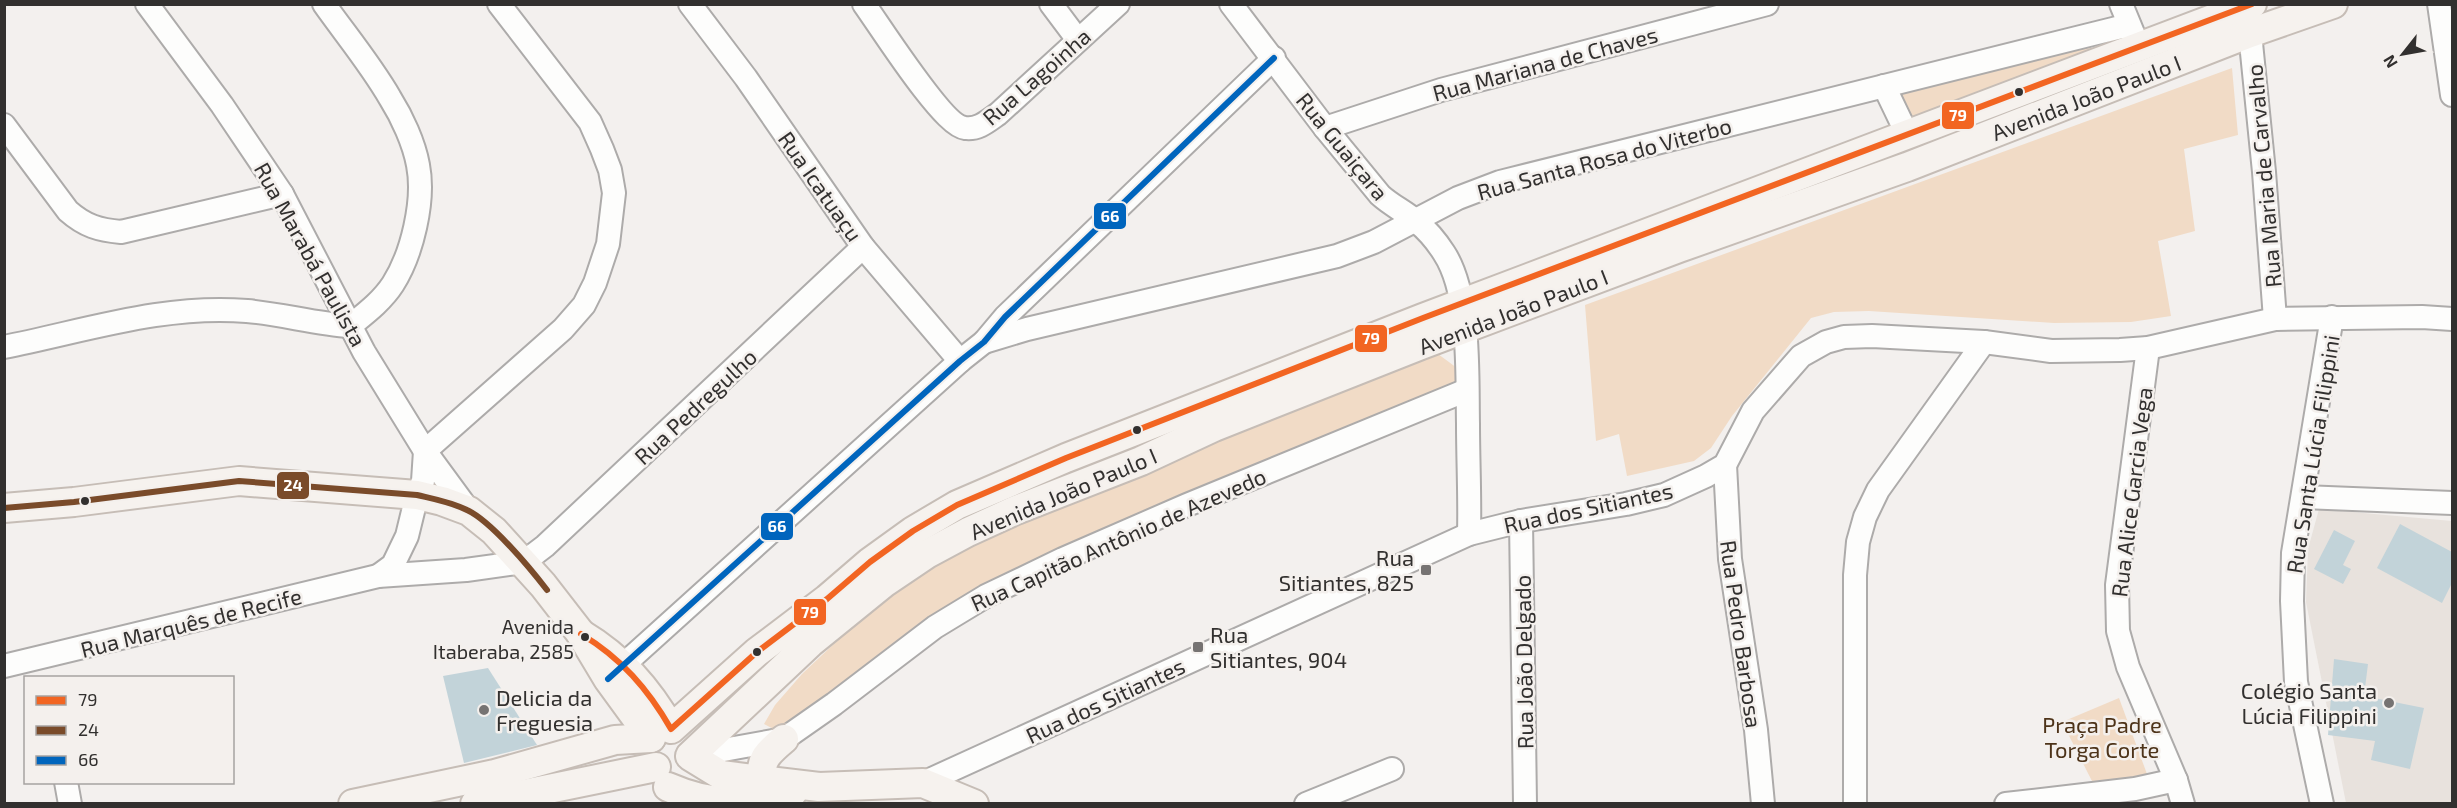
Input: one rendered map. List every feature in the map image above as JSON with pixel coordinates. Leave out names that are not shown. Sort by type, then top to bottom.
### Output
[{"type":"main road","name":"Avenida João Paulo I","points":[[670,777],[810,643],[884,583],[945,544],[1008,513],[1141,461],[1463,316],[1907,134],[2130,26],[2252,4]]},
{"type":"main road","name":"Avenida João Paulo I","points":[[661,733],[757,652],[827,599],[870,562],[913,531],[957,505],[1066,458],[1463,316],[1679,248],[1907,167],[2250,33],[2333,4]]},
{"type":"main road","points":[[2071,103],[2090,82],[2134,62],[2139,56],[2130,26]]},
{"type":"main road","points":[[4,508],[75,502],[239,481],[417,495],[442,501],[469,511],[494,531],[524,562],[581,634],[616,672],[661,733]]},
{"type":"main road","points":[[353,804],[495,774],[615,740],[678,730],[688,740],[670,777]]},
{"type":"main road","points":[[661,733],[647,752],[649,759],[688,796],[715,803],[737,803],[819,787],[923,783],[974,804]]},
{"type":"main road","points":[[768,781],[763,775],[762,765],[767,755],[784,739]]},
{"type":"main road","points":[[476,804],[670,777],[720,775],[819,787]]},
{"type":"street","name":"Rua Marabá Paulista","points":[[147,4],[222,105],[282,194],[364,352],[425,451],[469,511]]},
{"type":"street","points":[[4,347],[61,336],[106,323],[168,312],[246,311],[350,326],[374,306],[392,285],[407,259],[416,220],[418,165],[410,140],[391,98],[324,4]]},
{"type":"street","points":[[378,576],[393,565],[407,536],[417,495],[423,481],[425,451],[563,329],[584,305],[595,283],[608,244],[614,193],[610,170],[602,148],[590,122],[499,4]]},
{"type":"street","name":"Rua Icatuaçu","points":[[690,4],[746,78],[863,247],[960,361]]},
{"type":"street","name":"Rua Lagoinha","points":[[864,4],[925,91],[946,116],[964,129],[979,127],[988,122],[1118,4]]},
{"type":"street","points":[[1051,4],[1078,40]]},
{"type":"street","name":"Rua Guaiçara","points":[[1231,4],[1325,128],[1380,195],[1389,204],[1417,221],[1445,255],[1453,272],[1463,316],[1467,390],[1469,534]]},
{"type":"street","name":"Rua Mariana de Chaves","points":[[1325,128],[1441,90],[1767,4]]},
{"type":"street","points":[[2439,4],[2452,95]]},
{"type":"street","name":"Rua Santa Rosa do Viterbo","points":[[984,342],[1027,329],[1337,256],[1374,242],[1458,198],[1500,182],[2130,26]]},
{"type":"street","name":"Rua Maria de Carvalho","points":[[2250,33],[2264,172],[2275,319]]},
{"type":"street","points":[[616,672],[960,361],[984,342],[1005,317],[1274,58]]},
{"type":"street","points":[[1884,86],[1907,134]]},
{"type":"street","points":[[4,124],[68,211],[80,222],[94,229],[121,232],[282,194]]},
{"type":"street","name":"Rua Pedregulho","points":[[524,562],[545,546],[863,247]]},
{"type":"street","points":[[1725,465],[1753,411],[1801,356],[1826,342],[1844,338],[1872,336],[1984,342],[2051,351],[2148,348],[2275,319],[2332,317],[2452,319]]},
{"type":"street","name":"Rua Santa Lúcia Filippini","points":[[2322,804],[2296,682],[2292,601],[2293,553],[2332,317]]},
{"type":"street","points":[[1855,804],[1855,598],[1858,542],[1865,517],[1878,490],[1984,342]]},
{"type":"street","name":"Rua Alice Garcia Vega","points":[[2148,348],[2117,585],[2118,631],[2128,667],[2176,780],[2183,804]]},
{"type":"street","name":"Rua Capitão Antônio de Azevedo","points":[[670,777],[784,739],[935,627],[986,596],[1063,559],[1187,505],[1467,390]]},
{"type":"street","name":"Rua dos Sitiantes","points":[[923,783],[1469,534],[1521,521],[1626,504],[1664,495],[1725,465]]},
{"type":"street","name":"Rua Pedro Barbosa","points":[[1725,465],[1730,559],[1756,730],[1763,804]]},
{"type":"street","points":[[2303,497],[2452,503]]},
{"type":"street","name":"Rua João Delgado","points":[[1521,521],[1525,804]]},
{"type":"street","points":[[407,536],[417,559],[429,570],[435,572]]},
{"type":"street","name":"Rua Marquês de Recife","points":[[4,666],[45,668],[378,576],[524,562]]},
{"type":"street","points":[[1306,804],[1392,769]]},
{"type":"street","points":[[2006,804],[2135,789],[2176,780]]},
{"type":"street","points":[[66,784],[70,804]]},
{"type":"shaded area","name":"Colégio Santa Lúcia Filippini","points":[[2319,509],[2452,521],[2452,803],[2346,803],[2306,602],[2308,549]]},
{"type":"green space","points":[[2070,48],[2139,48],[1925,127],[1881,92]]},
{"type":"green space","points":[[2232,68],[2238,135],[2184,149],[2195,231],[2158,241],[2171,316],[2131,322],[2054,323],[1869,311],[1834,312],[1811,318],[1732,416],[1711,448],[1694,461],[1627,476],[1619,434],[1596,441],[1585,305]]},
{"type":"green space","points":[[1434,351],[1457,368],[1455,383],[1069,546],[783,734],[764,724],[775,705],[802,674],[856,623],[903,584],[990,533]]},
{"type":"green space","name":"Praça Padre Torga Corte","points":[[2119,698],[2147,774],[2094,785],[2062,722]]},
{"type":"building","points":[[2400,524],[2452,552],[2452,583],[2442,603],[2377,568]]},
{"type":"building","points":[[2334,530],[2355,541],[2343,565],[2351,569],[2343,584],[2314,569]]},
{"type":"building","points":[[2334,659],[2368,664],[2364,696],[2424,708],[2410,769],[2371,760],[2375,741],[2328,735]]},
{"type":"building","name":"Delicia da Freguesia","points":[[488,668],[537,745],[464,763],[443,676]]},
{"type":"transit line","name":"79","points":[[581,634],[621,664],[643,688],[671,729],[757,652],[827,599],[870,562],[913,531],[957,505],[1066,458],[1423,318],[2252,4]]},
{"type":"transit line","name":"66","points":[[608,679],[960,361],[984,342],[1005,317],[1274,58]]},
{"type":"transit line","name":"24","points":[[4,508],[74,502],[239,481],[417,495],[455,505],[477,516],[510,546],[547,590]]},
{"type":"place","name":"Rua Sitiantes, 825","points":[[1426,570]]},
{"type":"place","name":"Avenida Itaberaba, 2585","points":[[585,637]]},
{"type":"place","name":"Rua Sitiantes, 904","points":[[1198,647]]},
{"type":"place","name":"Colégio Santa Lúcia Filippini","points":[[2389,703]]},
{"type":"place","name":"Delicia da Freguesia","points":[[484,710]]}]
